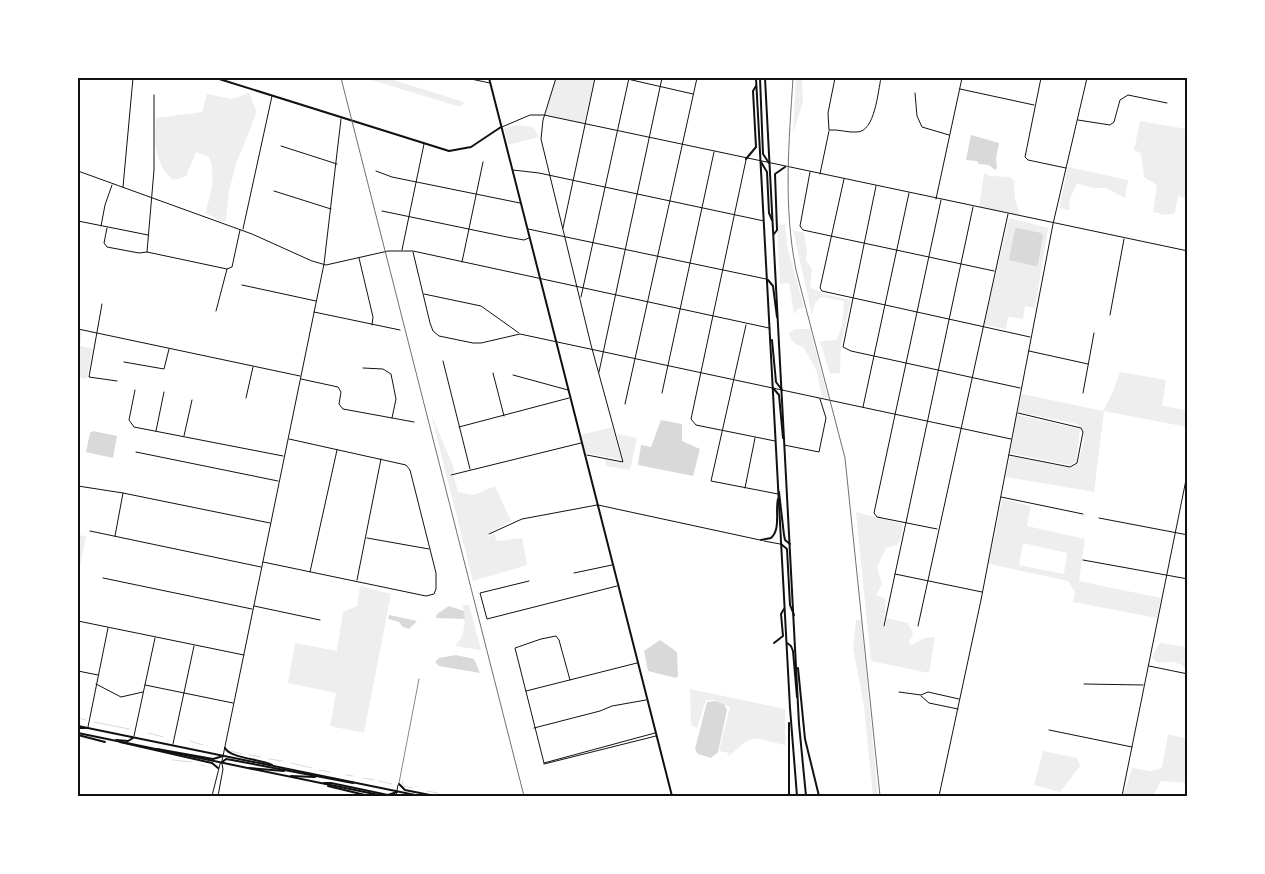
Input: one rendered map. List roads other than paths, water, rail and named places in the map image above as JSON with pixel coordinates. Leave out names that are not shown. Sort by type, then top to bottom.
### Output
[{"type":"main road","points":[[216,78],[225,79],[272,96],[448,151],[466,149],[502,127]]},
{"type":"main road","points":[[489,78],[672,796]]},
{"type":"main road","points":[[758,78],[786,643],[797,796]]},
{"type":"main road","points":[[758,78],[764,154],[770,164]]},
{"type":"main road","points":[[765,78],[798,700],[806,796]]},
{"type":"main road","points":[[746,159],[756,147],[753,92],[757,84]]},
{"type":"main road","points":[[761,162],[767,172],[769,213],[773,222]]},
{"type":"main road","points":[[774,234],[777,230],[775,174],[785,167]]},
{"type":"main road","points":[[767,279],[773,286],[774,308],[778,319]]},
{"type":"main road","points":[[770,334],[774,348],[776,382],[782,390]]},
{"type":"main road","points":[[773,388],[779,395],[784,445]]},
{"type":"main road","points":[[778,488],[782,500],[785,540],[790,544]]},
{"type":"main road","points":[[761,540],[771,538],[777,531],[776,509],[778,494]]},
{"type":"main road","points":[[781,544],[787,549],[790,605],[795,617]]},
{"type":"main road","points":[[774,643],[782,636],[781,614],[784,606]]},
{"type":"main road","points":[[786,643],[791,646],[793,651],[795,691],[798,700]]},
{"type":"main road","points":[[797,658],[805,739],[819,796]]},
{"type":"main road","points":[[789,796],[790,708]]},
{"type":"main road","points":[[78,727],[420,796]]},
{"type":"main road","points":[[78,734],[384,796]]},
{"type":"main road","points":[[78,734],[105,742]]},
{"type":"main road","points":[[111,740],[128,741],[134,737]]},
{"type":"main road","points":[[118,741],[124,745],[212,763],[218,768]]},
{"type":"main road","points":[[154,749],[164,748],[213,759],[223,756]]},
{"type":"main road","points":[[225,748],[233,755],[264,761],[274,766]]},
{"type":"main road","points":[[221,763],[226,759],[347,784],[356,783]]},
{"type":"main road","points":[[247,768],[256,767],[284,771]]},
{"type":"main road","points":[[289,777],[315,777]]},
{"type":"main road","points":[[323,784],[331,783],[388,795],[397,792]]},
{"type":"main road","points":[[323,784],[335,789],[369,796]]},
{"type":"main road","points":[[399,784],[405,790],[434,796]]},
{"type":"main road","points":[[397,796],[407,796]]},
{"type":"street","points":[[123,187],[133,78]]},
{"type":"street","points":[[466,78],[490,82]]},
{"type":"street","points":[[556,78],[544,115],[540,136],[592,349],[623,462],[585,455]]},
{"type":"street","points":[[563,228],[595,78]]},
{"type":"street","points":[[623,78],[693,94]]},
{"type":"street","points":[[581,298],[629,78]]},
{"type":"street","points":[[599,373],[662,78]]},
{"type":"street","points":[[624,404],[697,78]]},
{"type":"street","points":[[820,174],[830,130],[828,114],[835,78]]},
{"type":"street","points":[[830,130],[860,132],[868,128],[881,78]]},
{"type":"street","points":[[936,199],[962,78]]},
{"type":"street","points":[[1041,78],[1025,157],[1028,160],[1066,168]]},
{"type":"street","points":[[939,796],[982,592],[1053,224],[1086,78]]},
{"type":"street","points":[[960,89],[1035,105]]},
{"type":"street","points":[[915,93],[917,116],[922,127],[950,135]]},
{"type":"street","points":[[146,252],[152,198],[154,95]]},
{"type":"street","points":[[1077,120],[1110,125],[1114,122],[1120,100],[1128,95],[1167,103]]},
{"type":"street","points":[[216,311],[227,269],[232,266],[242,230],[272,96]]},
{"type":"street","points":[[502,127],[530,115],[544,115],[909,194],[1188,251]]},
{"type":"street","points":[[212,796],[218,768],[225,748],[324,264],[341,118]]},
{"type":"street","points":[[402,250],[424,144]]},
{"type":"street","points":[[281,146],[337,164]]},
{"type":"street","points":[[662,393],[714,152]]},
{"type":"street","points":[[746,159],[700,372],[692,422],[696,425],[776,441]]},
{"type":"street","points":[[462,262],[482,162]]},
{"type":"street","points":[[513,170],[549,175],[764,221]]},
{"type":"street","points":[[78,171],[242,230],[312,261],[324,264],[330,265],[358,257],[402,250],[413,251],[770,328]]},
{"type":"street","points":[[376,171],[392,178],[521,203]]},
{"type":"street","points":[[810,172],[800,228],[994,271]]},
{"type":"street","points":[[844,180],[821,290],[823,292],[1031,337]]},
{"type":"street","points":[[101,226],[105,205],[113,184]]},
{"type":"street","points":[[876,186],[843,347],[874,357],[1021,388]]},
{"type":"street","points":[[274,190],[331,209]]},
{"type":"street","points":[[863,407],[909,194]]},
{"type":"street","points":[[938,530],[874,515],[941,200]]},
{"type":"street","points":[[884,626],[973,207]]},
{"type":"street","points":[[382,211],[521,240],[530,238]]},
{"type":"street","points":[[918,626],[926,581],[1008,214]]},
{"type":"street","points":[[78,221],[149,235]]},
{"type":"street","points":[[107,228],[104,243],[107,247],[146,252],[227,269]]},
{"type":"street","points":[[528,229],[767,279]]},
{"type":"street","points":[[1110,314],[1125,238]]},
{"type":"street","points":[[413,251],[435,334],[477,343],[520,334],[1011,439]]},
{"type":"street","points":[[358,257],[373,317],[372,325]]},
{"type":"street","points":[[242,284],[316,301]]},
{"type":"street","points":[[423,294],[486,308],[520,334]]},
{"type":"street","points":[[102,304],[89,377],[117,381]]},
{"type":"street","points":[[314,312],[400,330]]},
{"type":"street","points":[[746,324],[711,481],[778,494]]},
{"type":"street","points":[[78,329],[253,366],[338,387],[341,392],[339,404],[343,409],[414,422]]},
{"type":"street","points":[[1083,393],[1094,333]]},
{"type":"street","points":[[124,362],[164,369],[169,348]]},
{"type":"street","points":[[1028,351],[1088,364]]},
{"type":"street","points":[[443,361],[470,470]]},
{"type":"street","points":[[246,398],[253,366]]},
{"type":"street","points":[[363,368],[383,369],[391,374],[396,399],[392,418]]},
{"type":"street","points":[[493,373],[504,416]]},
{"type":"street","points":[[513,374],[568,391]]},
{"type":"street","points":[[135,390],[130,424],[156,431],[284,456]]},
{"type":"street","points":[[156,431],[164,392]]},
{"type":"street","points":[[459,427],[570,398]]},
{"type":"street","points":[[784,445],[819,452],[826,418],[820,398]]},
{"type":"street","points":[[184,436],[192,400]]},
{"type":"street","points":[[1009,454],[1070,466],[1077,463],[1081,428],[1016,413]]},
{"type":"street","points":[[744,488],[755,437]]},
{"type":"street","points":[[263,562],[426,596],[435,592],[437,579],[410,470],[403,464],[381,458],[288,439]]},
{"type":"street","points":[[452,475],[582,442]]},
{"type":"street","points":[[310,572],[337,449]]},
{"type":"street","points":[[136,452],[279,481]]},
{"type":"street","points":[[356,582],[381,458]]},
{"type":"street","points":[[1122,796],[1188,470]]},
{"type":"street","points":[[78,486],[123,493],[270,523]]},
{"type":"street","points":[[115,536],[123,493]]},
{"type":"street","points":[[1000,497],[1083,514]]},
{"type":"street","points":[[489,534],[522,519],[598,504],[761,540],[790,544]]},
{"type":"street","points":[[1099,518],[1188,535]]},
{"type":"street","points":[[90,532],[262,567]]},
{"type":"street","points":[[366,538],[430,549]]},
{"type":"street","points":[[1083,560],[1188,579]]},
{"type":"street","points":[[574,573],[612,565]]},
{"type":"street","points":[[895,574],[982,592]]},
{"type":"street","points":[[103,578],[253,610]]},
{"type":"street","points":[[528,581],[480,593],[487,619],[617,586]]},
{"type":"street","points":[[254,606],[320,620]]},
{"type":"street","points":[[78,621],[244,655]]},
{"type":"street","points":[[88,728],[108,627]]},
{"type":"street","points":[[570,680],[558,638],[554,636],[541,639],[515,648],[524,691],[544,763],[545,761],[656,735]]},
{"type":"street","points":[[134,737],[155,637]]},
{"type":"street","points":[[173,746],[194,645]]},
{"type":"street","points":[[524,691],[637,662]]},
{"type":"street","points":[[1148,665],[1188,674]]},
{"type":"street","points":[[78,671],[98,675]]},
{"type":"street","points":[[96,684],[122,698],[143,692]]},
{"type":"street","points":[[145,684],[234,703]]},
{"type":"street","points":[[1084,684],[1144,685]]},
{"type":"street","points":[[899,692],[921,696],[929,703],[958,709]]},
{"type":"street","points":[[921,696],[928,692],[960,700]]},
{"type":"street","points":[[534,728],[617,705],[647,700]]},
{"type":"street","points":[[1050,730],[1132,747]]},
{"type":"street","points":[[218,796],[223,769],[221,763]]},
{"type":"street","points":[[397,796],[399,784]]},
{"type":"lane","points":[[399,784],[419,679]]},
{"type":"waterway","points":[[78,718],[86,720]]},
{"type":"waterway","points":[[94,722],[129,729]]},
{"type":"waterway","points":[[149,733],[163,737]]},
{"type":"waterway","points":[[190,741],[203,745]]},
{"type":"waterway","points":[[231,751],[242,754]]},
{"type":"waterway","points":[[249,755],[261,757]]},
{"type":"waterway","points":[[269,759],[282,761]]},
{"type":"waterway","points":[[173,760],[191,762]]},
{"type":"waterway","points":[[291,763],[312,768]]},
{"type":"waterway","points":[[201,765],[205,766]]},
{"type":"waterway","points":[[319,770],[330,772]]},
{"type":"waterway","points":[[346,775],[353,776]]},
{"type":"waterway","points":[[363,778],[374,780]]},
{"type":"waterway","points":[[379,781],[392,784]]},
{"type":"waterway","points":[[402,781],[403,786],[412,788]]},
{"type":"waterway","points":[[427,791],[438,793]]},
{"type":"railway","points":[[341,78],[524,796]]},
{"type":"railway","points":[[793,78],[788,174],[789,222],[796,270],[845,458],[880,796]]}]
